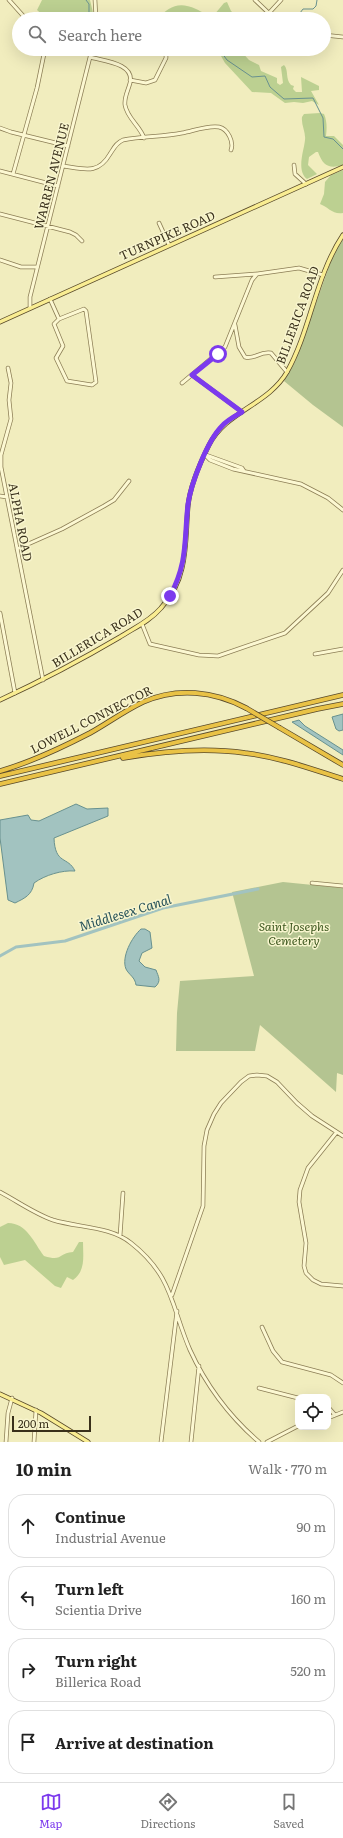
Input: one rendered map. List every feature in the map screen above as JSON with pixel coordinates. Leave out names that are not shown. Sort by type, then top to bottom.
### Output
[{"type":"highway","name":"LOWELL CONNECTOR","points":[[0,772],[48,754],[91,732],[138,705],[161,696],[184,692],[209,694],[246,708],[343,765]]},
{"type":"highway","points":[[0,776],[343,696]]},
{"type":"highway","points":[[0,784],[343,704]]},
{"type":"highway","points":[[90,763],[169,751],[228,751],[274,758],[343,779]]},
{"type":"main road","name":"TURNPIKE ROAD","points":[[0,322],[343,168]]},
{"type":"main road","name":"BILLERICA ROAD","points":[[0,700],[43,680],[97,651],[142,624],[160,609],[177,583],[186,549],[189,499],[212,439],[222,426],[272,391],[287,372],[295,356],[323,275],[335,246],[343,235]]},
{"type":"main road","points":[[0,1394],[12,1398],[60,1423],[88,1442]]},
{"type":"street","points":[[8,0],[19,12]]},
{"type":"street","points":[[95,0],[96,12]]},
{"type":"street","points":[[255,0],[267,12]]},
{"type":"street","points":[[271,12],[281,0]]},
{"type":"street","points":[[331,36],[343,37]]},
{"type":"street","points":[[13,174],[38,88],[44,56]]},
{"type":"street","points":[[130,80],[146,83],[155,80],[166,56]]},
{"type":"street","points":[[90,57],[122,65],[128,71],[130,80],[125,98],[126,107],[144,138]]},
{"type":"street","name":"WARREN AVENUE","points":[[30,308],[29,298],[90,57]]},
{"type":"street","points":[[0,128],[68,146]]},
{"type":"street","points":[[63,166],[94,169],[102,165],[120,142],[220,128],[225,130],[230,139],[232,146],[231,150]]},
{"type":"street","points":[[294,165],[295,174],[306,184]]},
{"type":"street","points":[[0,171],[58,186]]},
{"type":"street","points":[[0,214],[74,234],[82,241]]},
{"type":"street","points":[[159,223],[169,245]]},
{"type":"street","points":[[0,260],[19,267],[37,267]]},
{"type":"street","points":[[215,277],[256,274],[266,271],[299,268],[323,275]]},
{"type":"street","points":[[182,383],[222,351],[227,344],[252,280],[256,274]]},
{"type":"street","points":[[50,299],[59,319]]},
{"type":"street","points":[[82,310],[86,312],[96,382],[92,385],[67,381],[57,362],[56,358],[63,346],[54,326],[59,319],[82,310]]},
{"type":"street","points":[[235,325],[239,347],[245,357],[254,357],[265,352],[271,353],[287,372]]},
{"type":"street","name":"ALPHA ROAD","points":[[8,368],[11,383],[9,400],[11,419],[1,460],[43,680]]},
{"type":"street","points":[[192,375],[242,412]]},
{"type":"street","points":[[205,455],[212,456],[244,470],[301,484],[328,498],[343,510]]},
{"type":"street","points":[[17,549],[58,530],[114,500],[128,482]]},
{"type":"street","points":[[0,496],[7,497]]},
{"type":"street","points":[[142,624],[150,644],[199,655],[218,656],[285,633],[328,593],[343,570]]},
{"type":"street","points":[[0,614],[15,693]]},
{"type":"street","points":[[315,654],[343,649]]},
{"type":"street","points":[[312,883],[343,886]]},
{"type":"street","points":[[172,1296],[203,1206],[204,1153],[208,1130],[214,1114],[230,1092],[249,1076],[267,1076],[277,1082],[296,1103],[312,1116],[336,1133],[343,1136]]},
{"type":"street","points":[[336,1133],[308,1168],[302,1185],[299,1202],[306,1243],[304,1266],[306,1273],[313,1280],[321,1284],[343,1286]]},
{"type":"street","points":[[0,1192],[52,1220],[120,1236],[133,1244],[157,1268],[172,1296],[190,1350],[219,1400],[259,1442]]},
{"type":"street","points":[[120,1236],[123,1193]]},
{"type":"street","points":[[161,1442],[177,1310]]},
{"type":"street","points":[[174,1326],[182,1326]]},
{"type":"street","points":[[262,1327],[273,1351],[282,1362],[331,1375],[343,1383]]},
{"type":"street","points":[[191,1442],[199,1366]]},
{"type":"street","points":[[258,1388],[295,1397]]},
{"type":"street","points":[[6,1442],[8,1413],[12,1398]]},
{"type":"street","points":[[34,1442],[36,1410]]},
{"type":"street","points":[[331,1410],[335,1415]]},
{"type":"street","points":[[331,1417],[343,1412]]},
{"type":"street","points":[[267,1442],[295,1428]]},
{"type":"green space","points":[[42,0],[90,0],[93,12],[39,12],[37,10]]},
{"type":"green space","points":[[227,2],[232,12],[216,12],[224,3]]},
{"type":"green space","points":[[179,5],[190,7],[202,12],[165,12],[174,6]]},
{"type":"green space","points":[[221,56],[245,56],[249,60],[259,65],[261,71],[277,78],[277,83],[280,85],[283,83],[281,67],[284,65],[289,83],[294,86],[293,89],[296,92],[302,92],[301,77],[319,86],[319,90],[311,91],[319,105],[312,101],[303,103],[285,103],[271,93],[252,92],[225,63]]},
{"type":"green space","points":[[304,114],[324,114],[326,119],[326,136],[334,136],[343,145],[343,165],[334,167],[327,165],[324,163],[318,152],[316,152],[309,157],[308,165],[317,174],[307,179],[301,166],[305,137],[302,117]]},
{"type":"green space","points":[[343,170],[343,213],[336,213],[320,204],[324,194],[325,182],[331,175]]},
{"type":"green space","points":[[343,238],[343,427],[284,381],[296,359],[332,258]]},
{"type":"green space","name":"Saint Josephs Cemetery","points":[[283,882],[343,888],[343,1075],[337,1073],[336,1092],[260,1025],[255,1051],[176,1051],[180,981],[254,976],[232,892]]},
{"type":"green space","points":[[8,1223],[20,1226],[25,1230],[44,1256],[50,1258],[58,1258],[73,1252],[79,1242],[83,1242],[83,1263],[80,1272],[73,1280],[67,1277],[61,1288],[55,1286],[25,1260],[4,1265],[0,1257],[0,1227]]},
{"type":"water","points":[[343,714],[343,730],[339,731],[336,729],[332,717]]},
{"type":"water","points":[[299,720],[305,726],[343,750],[343,755],[292,722]]},
{"type":"water","points":[[76,804],[87,809],[108,808],[108,816],[54,838],[55,847],[59,856],[69,863],[75,871],[59,872],[48,875],[34,883],[32,890],[25,898],[15,903],[8,900],[0,838],[0,820],[28,815],[31,820],[39,821]]},
{"type":"water","points":[[141,929],[145,929],[150,932],[152,948],[142,953],[139,961],[145,967],[156,970],[159,981],[155,987],[136,985],[126,969],[126,953],[134,937]]},
{"type":"waterway","points":[[86,0],[89,4],[89,12]]},
{"type":"waterway","points":[[301,12],[303,9],[313,9],[316,6],[317,0]]},
{"type":"waterway","points":[[224,56],[227,60],[252,77],[265,76],[270,87],[284,99],[313,98],[323,118],[324,137],[333,139],[343,149]]},
{"type":"waterway","name":"Middlesex Canal","points":[[0,956],[16,947],[65,941],[163,908],[258,889]]},
{"type":"route","points":[[170,596],[182,569],[186,549],[189,499],[201,464],[209,445],[217,432],[222,426],[242,412],[192,375],[218,354]]}]
